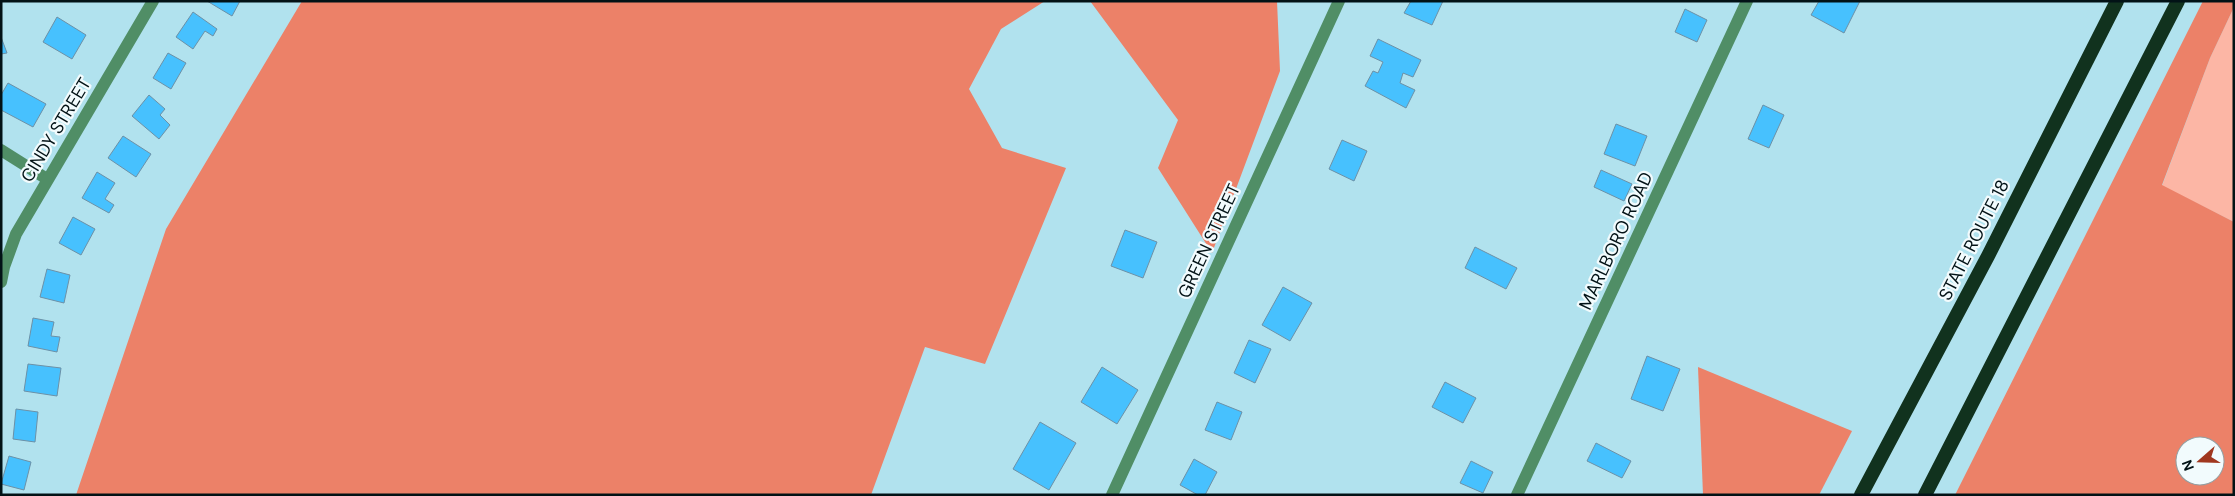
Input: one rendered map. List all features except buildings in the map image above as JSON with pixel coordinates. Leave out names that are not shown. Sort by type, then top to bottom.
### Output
[{"type":"highway","name":"STATE ROUTE 18","points":[[1862,495],[1988,256],[2117,1]]},
{"type":"highway","points":[[1925,495],[2178,1]]},
{"type":"street","name":"CINDY STREET","points":[[1,282],[4,267],[16,234],[153,1]]},
{"type":"street","name":"GREEN STREET","points":[[1112,495],[1339,1]]},
{"type":"street","name":"MARLBORO ROAD","points":[[1517,495],[1747,1]]},
{"type":"street","points":[[1,150],[47,179]]},
{"type":"shaded area","points":[[302,1],[1045,1],[1001,29],[969,89],[1002,148],[1066,168],[985,364],[925,347],[871,495],[76,495],[166,229]]},
{"type":"shaded area","points":[[1090,1],[1277,1],[1280,71],[1212,253],[1158,168],[1178,120]]},
{"type":"shaded area","points":[[2203,1],[2234,1],[2234,7],[2210,58],[2162,185],[2234,222],[2234,495],[1955,495]]},
{"type":"shaded area","points":[[2234,7],[2234,222],[2162,186],[2210,58]]},
{"type":"shaded area","points":[[1698,367],[1852,431],[1819,495],[1703,495]]}]
